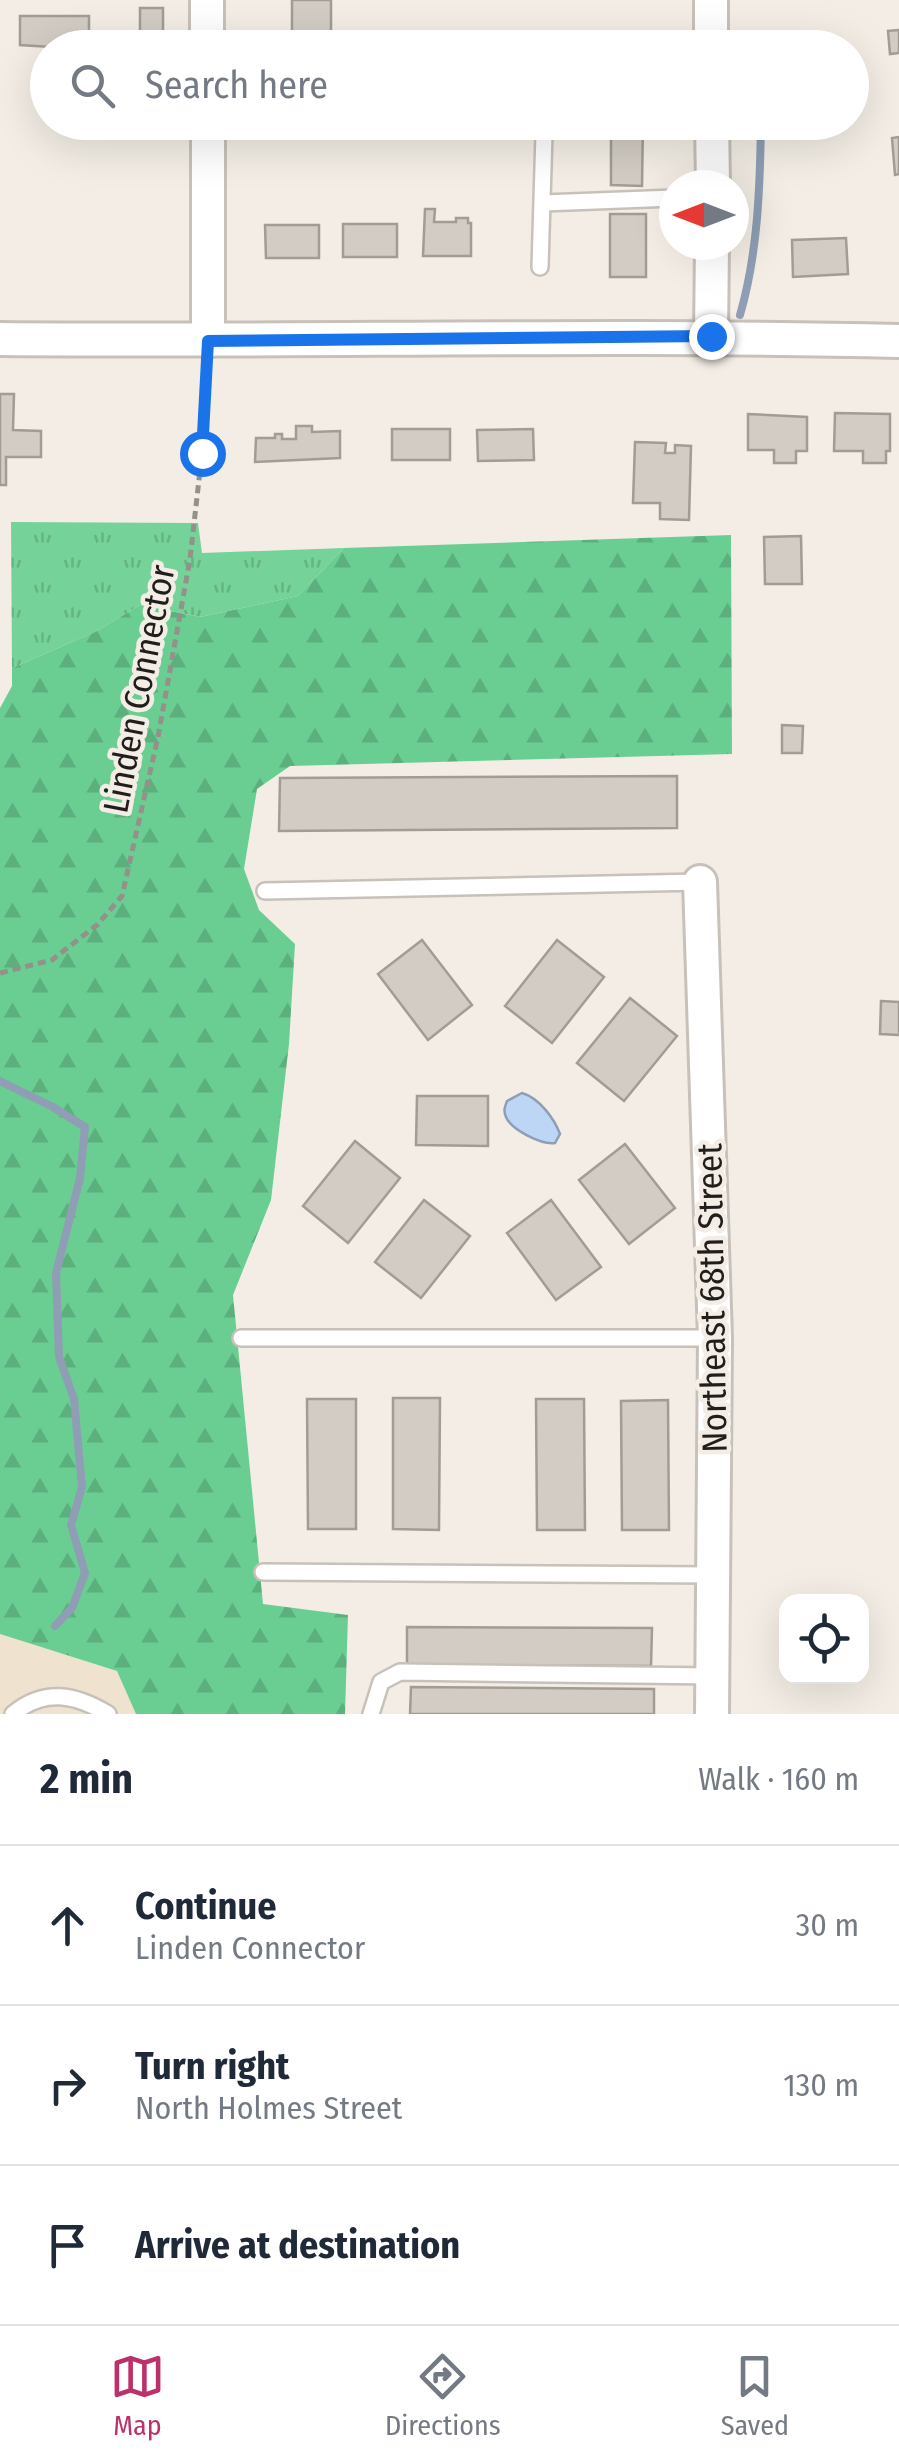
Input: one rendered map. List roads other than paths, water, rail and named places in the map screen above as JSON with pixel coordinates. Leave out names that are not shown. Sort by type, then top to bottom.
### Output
[{"type":"street","points":[[207,0],[208,30]]},
{"type":"street","points":[[711,0],[712,30]]},
{"type":"street","points":[[208,140],[208,341]]},
{"type":"street","points":[[712,140],[712,170]]},
{"type":"street","points":[[711,336],[712,260]]},
{"type":"street","points":[[0,339],[711,336],[899,341]]},
{"type":"street","name":"Northeast 68th Street","points":[[700,882],[715,1338],[712,1714]]},
{"type":"lane","points":[[540,267],[544,140]]},
{"type":"lane","points":[[542,203],[659,199]]},
{"type":"lane","points":[[265,891],[700,882]]},
{"type":"lane","points":[[241,1338],[715,1338]]},
{"type":"lane","points":[[263,1572],[714,1576]]},
{"type":"lane","points":[[371,1714],[381,1682],[400,1672],[714,1676]]},
{"type":"lane","points":[[13,1714],[25,1704],[48,1695],[82,1699],[108,1714]]},
{"type":"water","points":[[522,1093],[550,1115],[560,1134],[555,1143],[528,1136],[509,1122],[505,1112],[507,1101]]},
{"type":"waterway","points":[[740,315],[754,244],[761,140]]},
{"type":"waterway","points":[[0,1081],[85,1127],[80,1178],[56,1273],[59,1357],[74,1399],[82,1487],[71,1525],[85,1573],[72,1608],[55,1626]]}]
